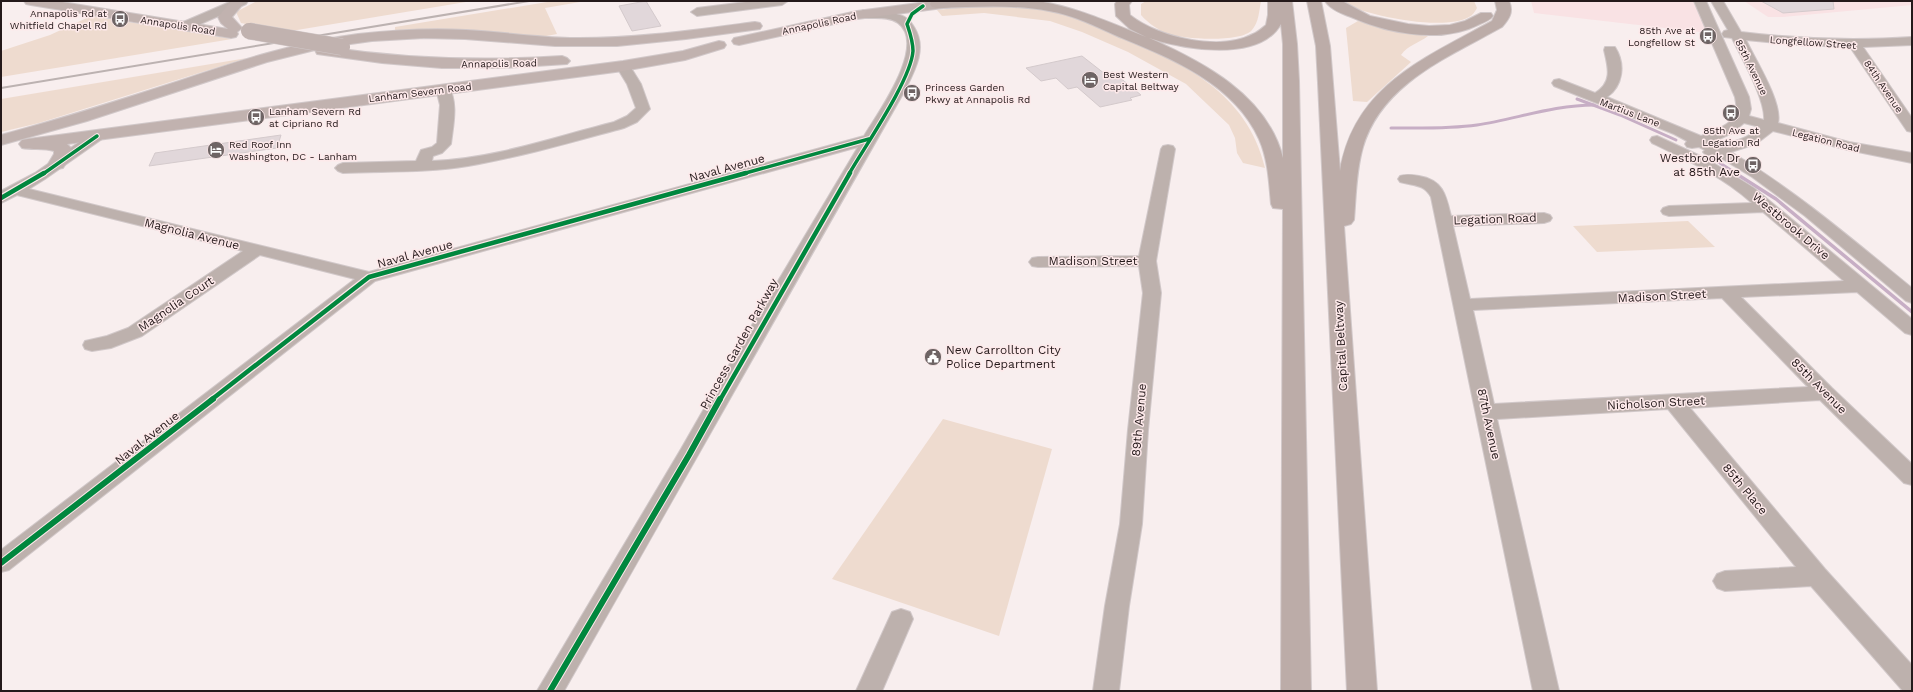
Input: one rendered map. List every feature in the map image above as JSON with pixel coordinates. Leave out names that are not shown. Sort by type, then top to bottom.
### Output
[{"type":"highway","points":[[1080,1],[1092,14],[1112,28]]},
{"type":"highway","points":[[1124,1],[1122,4],[1123,16],[1135,28],[1146,34],[1164,40],[1185,44],[1218,45],[1246,41],[1257,37],[1271,28],[1275,18],[1275,1]]},
{"type":"highway","points":[[1284,1],[1290,44],[1294,326],[1296,691]]},
{"type":"highway","name":"Capital Beltway","points":[[1314,1],[1323,46],[1362,691]]},
{"type":"highway","points":[[1332,1],[1342,8],[1371,21],[1406,28],[1441,30],[1469,25],[1479,21],[1488,15],[1488,1]]},
{"type":"highway","points":[[1337,273],[1353,152],[1357,138],[1370,115],[1385,96],[1412,71],[1497,24],[1503,17],[1505,11],[1502,1]]},
{"type":"highway","points":[[930,5],[1002,2],[1034,4],[1063,10],[1112,28],[1166,51],[1205,73],[1238,99],[1254,115],[1264,131],[1271,146],[1276,163],[1294,326]]},
{"type":"main road","name":"Annapolis Road","points":[[31,1],[381,53],[484,58],[550,56],[676,43],[737,32],[755,26],[830,8],[870,1]]},
{"type":"main road","name":"Annapolis Road","points":[[70,1],[191,24]]},
{"type":"main road","points":[[791,29],[830,15],[887,4],[893,1]]},
{"type":"main road","name":"Annapolis Road","points":[[238,31],[322,50],[388,60],[464,63],[585,60],[706,44],[719,45],[863,14],[966,1]]},
{"type":"main road","points":[[238,31],[228,23],[225,17],[239,2]]},
{"type":"main road","points":[[1,140],[97,113],[288,51],[343,40],[391,35],[452,34],[548,41],[612,42],[661,39],[755,26]]},
{"type":"main road","name":"Lanham Severn Road","points":[[1,148],[623,66],[708,50],[719,45]]},
{"type":"main road","points":[[98,136],[158,99],[212,75]]},
{"type":"main road","points":[[158,99],[149,110],[150,115],[155,119],[169,122],[211,120]]},
{"type":"main road","points":[[27,144],[60,146],[63,149],[63,154],[57,164]]},
{"type":"street","points":[[697,12],[782,1]]},
{"type":"street","name":"85th Avenue","points":[[1700,1],[1742,97],[1743,111],[1741,118]]},
{"type":"street","name":"85th Avenue","points":[[1717,1],[1737,35],[1769,103],[1772,114],[1769,126]]},
{"type":"street","points":[[191,24],[239,2]]},
{"type":"street","points":[[863,14],[896,18],[906,24],[912,14],[930,5]]},
{"type":"street","name":"Princess Garden Parkway","points":[[550,691],[689,455],[765,318],[897,92],[910,66],[914,54],[913,42],[906,24]]},
{"type":"street","name":"Longfellow Street","points":[[1714,32],[1793,41],[1855,45],[1912,42]]},
{"type":"street","name":"84th Avenue","points":[[1855,45],[1912,128]]},
{"type":"street","points":[[1596,98],[1608,91],[1614,82],[1615,70],[1610,50]]},
{"type":"street","points":[[343,168],[454,164],[516,152],[627,122],[640,114],[643,109],[634,84],[623,66]]},
{"type":"street","name":"Martius Lane","points":[[1558,83],[1701,142]]},
{"type":"street","points":[[424,165],[426,153],[437,150],[444,144],[447,105],[443,89]]},
{"type":"street","points":[[1675,148],[1701,142],[1728,128],[1741,118]]},
{"type":"street","name":"Legation Road","points":[[1741,118],[1848,146],[1912,158]]},
{"type":"street","points":[[1692,157],[1736,146],[1753,138],[1769,126]]},
{"type":"street","points":[[8,194],[57,164],[98,136]]},
{"type":"street","name":"Naval Avenue","points":[[1,563],[369,278],[869,139]]},
{"type":"street","name":"Westbrook Drive","points":[[1657,140],[1692,157],[1732,180],[1769,207],[1912,329]]},
{"type":"street","name":"Westbrook Drive","points":[[1701,142],[1718,150],[1757,174],[1790,197],[1912,297]]},
{"type":"street","name":"89th Avenue","points":[[1106,691],[1117,606],[1131,524],[1138,430],[1152,293],[1147,261],[1168,149]]},
{"type":"street","name":"87th Avenue","points":[[1406,179],[1427,181],[1436,189],[1445,221],[1546,691]]},
{"type":"street","name":"Magnolia Avenue","points":[[8,194],[256,250],[369,278]]},
{"type":"street","points":[[1669,211],[1769,207]]},
{"type":"street","name":"Legation Road","points":[[1445,221],[1544,218]]},
{"type":"street","name":"Magnolia Court","points":[[92,345],[111,342],[135,332],[256,250]]},
{"type":"street","name":"Madison Street","points":[[1038,262],[1147,261]]},
{"type":"street","name":"Madison Street","points":[[1464,305],[1861,286]]},
{"type":"street","name":"85th Avenue","points":[[1726,293],[1825,393],[1912,477]]},
{"type":"street","name":"Nicholson Street","points":[[1486,412],[1825,393]]},
{"type":"street","name":"85th Place","points":[[1674,402],[1818,576],[1912,683]]},
{"type":"street","points":[[1725,581],[1818,576]]},
{"type":"street","points":[[869,691],[901,619]]},
{"type":"shaded area","points":[[257,1],[472,1],[285,32],[241,23],[236,12]]},
{"type":"shaded area","points":[[553,1],[586,1],[545,8],[557,34],[541,37],[463,29],[395,30],[395,27]]},
{"type":"shaded area","points":[[1146,1],[1261,1],[1257,20],[1252,30],[1246,34],[1236,37],[1212,39],[1175,36],[1161,30],[1141,15],[1141,4]]},
{"type":"shaded area","points":[[1337,1],[1474,1],[1477,8],[1469,17],[1457,21],[1441,23],[1403,20],[1365,12]]},
{"type":"shaded area","points":[[1531,1],[1695,1],[1708,33],[1534,13]]},
{"type":"shaded area","points":[[1744,1],[1912,1],[1912,5],[1783,17],[1768,17]]},
{"type":"shaded area","points":[[975,6],[1020,6],[1056,12],[1141,45],[1165,56],[1208,83],[1227,100],[1243,119],[1256,142],[1265,168],[1243,163],[1237,153],[1235,138],[1229,125],[1186,84],[1128,52],[1082,32],[1050,21],[984,13],[942,16],[937,10]]},
{"type":"shaded area","points":[[91,16],[232,39],[1,77],[1,51],[50,35]]},
{"type":"shaded area","points":[[1358,21],[1398,31],[1428,36],[1410,46],[1401,55],[1411,62],[1367,102],[1353,101],[1346,28]]},
{"type":"shaded area","points":[[247,58],[39,123],[1,132],[1,99]]},
{"type":"shaded area","points":[[1688,221],[1715,247],[1597,252],[1573,226]]},
{"type":"shaded area","points":[[943,419],[1052,449],[999,636],[832,579]]},
{"type":"building","points":[[646,1],[661,26],[632,31],[619,6]]},
{"type":"building","points":[[1761,1],[1833,1],[1834,9],[1783,13]]},
{"type":"building","name":"Best Western Capital Beltway","points":[[1082,56],[1105,74],[1113,72],[1141,95],[1130,98],[1132,100],[1100,107],[1077,87],[1068,89],[1056,78],[1041,81],[1026,68]]},
{"type":"building","name":"Red Roof Inn Washington, DC - Lanham","points":[[281,135],[277,148],[149,166],[155,153]]},
{"type":"waterway","points":[[1577,99],[1593,105]]},
{"type":"waterway","points":[[1391,128],[1434,128],[1477,125],[1564,107],[1593,105]]},
{"type":"waterway","points":[[1593,105],[1620,115],[1676,140]]},
{"type":"waterway","points":[[1712,158],[1737,174]]},
{"type":"waterway","points":[[1735,173],[1776,199],[1912,312]]},
{"type":"railway","points":[[1,88],[529,1]]},
{"type":"cycle path","points":[[550,691],[689,455],[765,318],[897,92],[909,67],[913,51],[913,43],[907,24],[912,14],[923,6]]},
{"type":"cycle path","points":[[1,198],[40,176],[97,136]]},
{"type":"cycle path","points":[[1,563],[369,277],[869,139]]},
{"type":"place","name":"Annapolis Rd at Whitfield Chapel Rd","points":[[120,19]]},
{"type":"place","name":"85th Ave at Longfellow St","points":[[1708,36]]},
{"type":"place","name":"Best Western Capital Beltway","points":[[1090,80]]},
{"type":"place","name":"Princess Garden Pkwy at Annapolis Rd","points":[[912,93]]},
{"type":"place","name":"85th Ave at Legation Rd","points":[[1731,113]]},
{"type":"place","name":"Lanham Severn Rd at Cipriano Rd","points":[[256,117]]},
{"type":"place","name":"Red Roof Inn Washington, DC - Lanham","points":[[216,150]]},
{"type":"place","name":"Westbrook Dr at 85th Ave","points":[[1753,165]]},
{"type":"place","name":"New Carrollton City Police Department","points":[[933,357]]}]
